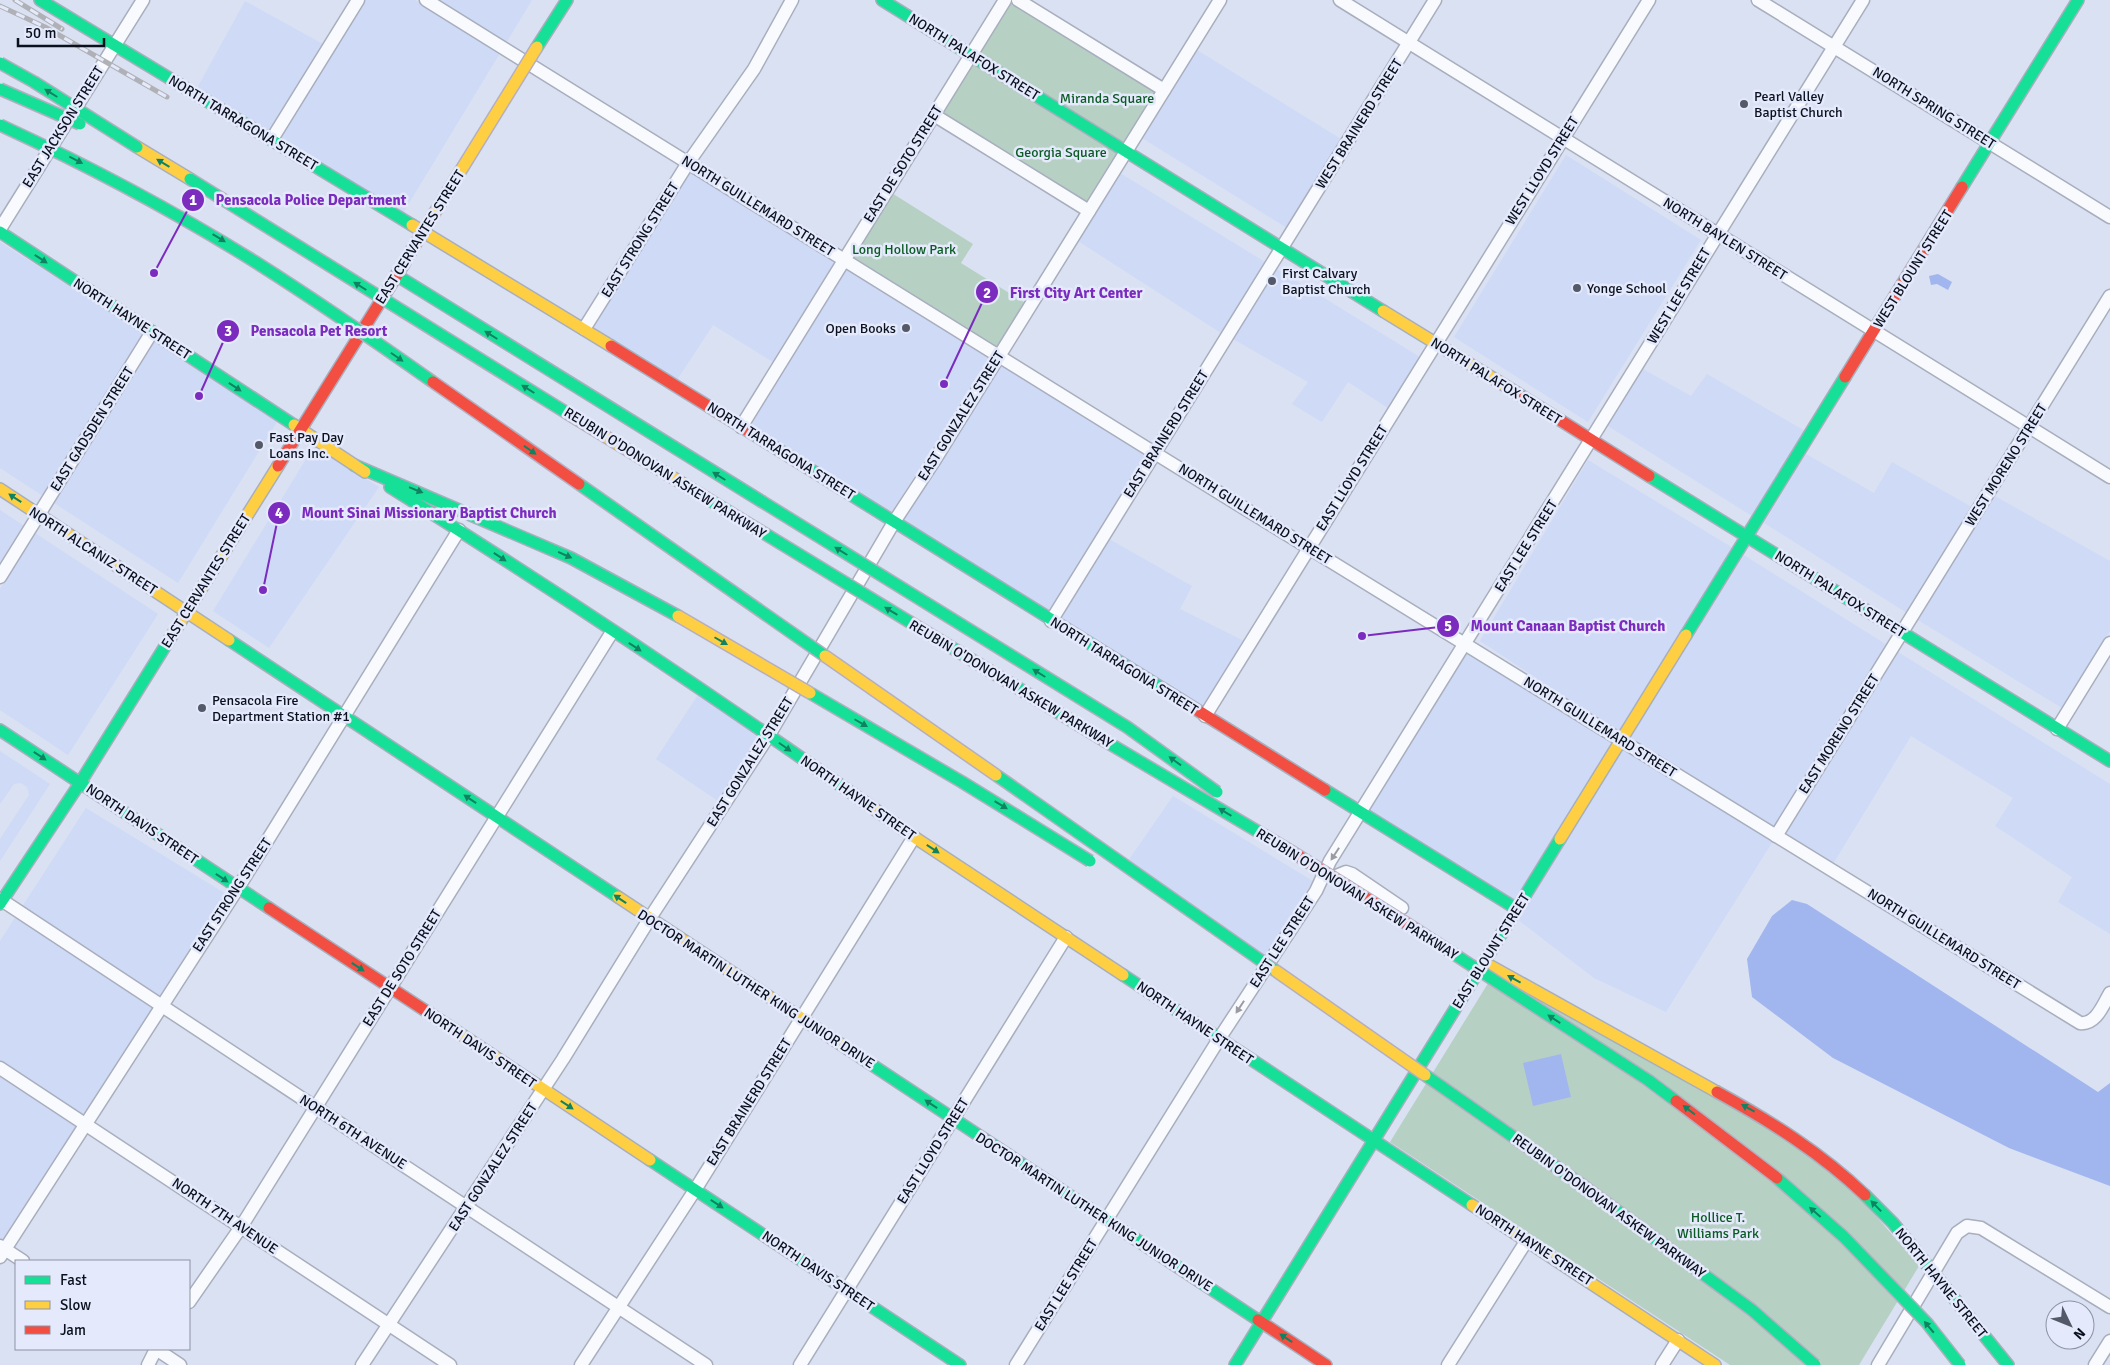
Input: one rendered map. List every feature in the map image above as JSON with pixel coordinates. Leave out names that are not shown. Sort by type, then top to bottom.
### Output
[{"type":"main road","name":"NORTH TARRAGONA STREET","points":[[40,0],[584,329],[1517,909]]},
{"type":"main road","name":"EAST CERVANTES STREET","points":[[1,901],[80,783],[567,0]]},
{"type":"main road","name":"NORTH PALAFOX STREET","points":[[882,0],[2110,761]]},
{"type":"main road","name":"WEST BLOUNT STREET","points":[[1747,537],[2078,0]]},
{"type":"main road","points":[[0,63],[34,82],[137,147]]},
{"type":"main road","name":"REUBIN O'DONOVAN ASKEW PARKWAY","points":[[0,89],[137,147],[799,556],[1100,738],[1327,872],[1648,1080],[1763,1166],[1844,1236],[1926,1323],[1960,1365]]},
{"type":"main road","name":"REUBIN O'DONOVAN ASKEW PARKWAY","points":[[0,125],[71,158],[172,211],[292,284],[1582,1185],[1752,1310],[1815,1365]]},
{"type":"main road","name":"NORTH HAYNE STREET","points":[[0,231],[300,430],[459,530],[769,735],[914,837],[1716,1365]]},
{"type":"main road","points":[[396,276],[1127,727],[1327,872]]},
{"type":"main road","points":[[354,465],[424,493],[571,558],[678,616],[953,777],[1098,865]]},
{"type":"main road","name":"NORTH ALCANIZ STREET","points":[[0,489],[187,612]]},
{"type":"main road","name":"EAST BLOUNT STREET","points":[[1235,1365],[1747,537]]},
{"type":"main road","name":"DOCTOR MARTIN LUTHER KING JUNIOR DRIVE","points":[[187,612],[1326,1365]]},
{"type":"main road","name":"NORTH DAVIS STREET","points":[[0,730],[960,1365]]},
{"type":"main road","points":[[1236,958],[1344,1020]]},
{"type":"main road","name":"NORTH HAYNE STREET","points":[[1483,962],[1762,1116],[1802,1142],[1863,1193],[1893,1223],[2008,1365]]},
{"type":"street","name":"EAST JACKSON STREET","points":[[0,231],[143,0]]},
{"type":"street","points":[[272,139],[358,0]]},
{"type":"street","name":"NORTH GUILLEMARD STREET","points":[[426,0],[1309,548],[2080,1023],[2086,1024],[2094,1020],[2110,993]]},
{"type":"street","name":"EAST STRONG STREET","points":[[584,329],[688,162],[754,68],[792,0]]},
{"type":"street","name":"EAST DE SOTO STREET","points":[[741,427],[1005,0]]},
{"type":"street","points":[[1018,0],[1164,90]]},
{"type":"street","name":"EAST GONZALEZ STREET","points":[[362,1365],[543,1090],[650,918],[769,735],[894,522],[1220,0]]},
{"type":"street","name":"NORTH BAYLEN STREET","points":[[1340,0],[2110,477]]},
{"type":"street","name":"WEST BRAINERD STREET","points":[[1282,248],[1435,0]]},
{"type":"street","name":"WEST LLOYD STREET","points":[[1436,343],[1649,0]]},
{"type":"street","name":"NORTH SPRING STREET","points":[[1758,0],[2110,217]]},
{"type":"street","name":"WEST LEE STREET","points":[[1591,440],[1863,0]]},
{"type":"street","points":[[934,114],[1089,211]]},
{"type":"street","name":"EAST BRAINERD STREET","points":[[1051,621],[1282,248]]},
{"type":"street","name":"WEST MORENO STREET","points":[[1902,633],[2110,296]]},
{"type":"street","name":"EAST GADSDEN STREET","points":[[0,577],[152,332]]},
{"type":"street","name":"EAST LLOYD STREET","points":[[1205,716],[1436,343]]},
{"type":"street","name":"EAST LEE STREET","points":[[1016,1365],[1219,1039],[1316,891],[1327,867],[1591,440]]},
{"type":"street","name":"EAST STRONG STREET","points":[[1,1250],[238,888],[346,716],[459,530]]},
{"type":"street","name":"EAST DE SOTO STREET","points":[[190,1301],[241,1227],[612,632]]},
{"type":"street","name":"EAST MORENO STREET","points":[[1776,836],[1902,633]]},
{"type":"street","points":[[2057,728],[2110,644]]},
{"type":"street","name":"EAST BRAINERD STREET","points":[[580,1365],[620,1307],[695,1190],[914,837]]},
{"type":"street","name":"NORTH HAYNE STREET","points":[[1316,891],[1337,874],[1346,872],[1352,874],[1483,962]]},
{"type":"street","name":"NORTH 6TH AVENUE","points":[[1,901],[706,1365]]},
{"type":"street","name":"EAST LLOYD STREET","points":[[800,1365],[1066,937]]},
{"type":"street","name":"NORTH 7TH AVENUE","points":[[0,1068],[450,1365]]},
{"type":"street","points":[[1878,1365],[1957,1233],[1968,1226],[1981,1228],[2110,1307]]},
{"type":"street","points":[[1448,1365],[1526,1240]]},
{"type":"street","points":[[1,1250],[21,1260]]},
{"type":"street","points":[[1662,1365],[1678,1340]]},
{"type":"street","points":[[2095,1365],[2110,1341]]},
{"type":"street","points":[[148,1365],[156,1350]]},
{"type":"street","points":[[158,1350],[180,1365]]},
{"type":"shaded area","points":[[366,0],[415,0],[500,53],[403,213],[280,137]]},
{"type":"shaded area","points":[[437,0],[532,0],[506,43]]},
{"type":"shaded area","points":[[245,1],[323,44],[269,131],[197,88]]},
{"type":"shaded area","points":[[1197,50],[1341,139],[1287,228],[1142,138]]},
{"type":"shaded area","name":"Yonge School","points":[[1566,155],[1701,240],[1588,422],[1454,337]]},
{"type":"shaded area","points":[[691,171],[836,261],[773,362],[713,325],[677,380],[593,328]]},
{"type":"shaded area","points":[[1120,173],[1265,262],[1221,333],[1078,241]]},
{"type":"shaded area","points":[[0,242],[144,334],[43,496],[0,468]]},
{"type":"shaded area","points":[[847,268],[991,357],[891,513],[750,425]]},
{"type":"shaded area","points":[[1277,269],[1420,357],[1388,408],[1348,382],[1322,422],[1292,404],[1308,382],[1233,339]]},
{"type":"shaded area","points":[[155,341],[277,422],[178,583],[54,503]]},
{"type":"shaded area","points":[[1002,364],[1146,454],[1048,612],[902,520]]},
{"type":"shaded area","points":[[1643,369],[1691,396],[1707,374],[1805,431],[1752,516],[1608,426]]},
{"type":"shaded area","points":[[314,446],[379,487],[269,648],[213,611]]},
{"type":"shaded area","points":[[1806,454],[1874,493],[1892,462],[1972,507],[1907,613],[1764,523]]},
{"type":"shaded area","points":[[1588,460],[1733,548],[1618,732],[1480,641]]},
{"type":"shaded area","points":[[1995,496],[2110,561],[2110,631],[2062,708],[1918,620]]},
{"type":"shaded area","points":[[0,510],[24,526],[0,564]]},
{"type":"shaded area","points":[[35,533],[158,614],[68,755],[0,710],[0,589]]},
{"type":"shaded area","points":[[1109,539],[1192,586],[1180,609],[1244,641],[1202,707],[1059,619]]},
{"type":"shaded area","points":[[1744,555],[1887,645],[1774,827],[1630,739]]},
{"type":"shaded area","points":[[1467,652],[1612,742],[1514,901],[1369,811]]},
{"type":"shaded area","points":[[1898,652],[2110,784],[2110,934],[2058,902],[2072,877],[1995,826],[2013,798],[1911,736],[1833,864],[1785,834]]},
{"type":"shaded area","points":[[698,695],[760,736],[718,801],[656,759]]},
{"type":"shaded area","points":[[1623,749],[1773,841],[1666,1012],[1594,978],[1518,920]]},
{"type":"shaded area","points":[[0,751],[50,784],[0,861],[0,839],[29,795],[27,787],[21,783],[14,784],[0,804]]},
{"type":"shaded area","points":[[1173,796],[1313,881],[1265,956],[1128,861]]},
{"type":"shaded area","points":[[86,808],[226,894],[159,997],[22,907]]},
{"type":"shaded area","points":[[16,916],[153,1007],[83,1115],[0,1061],[0,941]]},
{"type":"shaded area","points":[[0,1074],[77,1125],[2,1240],[0,1239]]},
{"type":"green space","points":[[1005,0],[1018,0],[1164,90],[1089,211],[934,115]]},
{"type":"green space","name":"Long Hollow Park","points":[[887,190],[973,244],[961,263],[1030,306],[999,355],[844,259]]},
{"type":"green space","name":"Hollice T. Williams Park","points":[[1495,972],[1757,1120],[1824,1167],[1865,1203],[1919,1266],[1859,1365],[1730,1365],[1390,1142]]},
{"type":"water","points":[[1938,274],[1952,282],[1948,290],[1937,284],[1931,285],[1929,276]]},
{"type":"water","points":[[1792,900],[1807,904],[2098,1092],[2110,1083],[2110,1186],[2009,1148],[1833,1058],[1752,997],[1747,959],[1772,916]]},
{"type":"water","points":[[1561,1054],[1571,1097],[1533,1106],[1523,1063]]},
{"type":"railway","points":[[15,0],[62,29]]},
{"type":"railway","points":[[0,6],[45,27],[167,97]]},
{"type":"traffic: fast","points":[[40,0],[412,225]]},
{"type":"traffic: fast","points":[[537,47],[567,0]]},
{"type":"traffic: fast","points":[[882,0],[1383,311]]},
{"type":"traffic: fast","points":[[1962,187],[2078,0]]},
{"type":"traffic: fast","points":[[0,63],[34,82],[137,147]]},
{"type":"traffic: fast","points":[[0,89],[80,124]]},
{"type":"traffic: fast","points":[[0,125],[131,190],[194,225],[279,277],[433,382]]},
{"type":"traffic: fast","points":[[190,179],[575,418]]},
{"type":"traffic: fast","points":[[0,232],[294,425]]},
{"type":"traffic: fast","points":[[396,275],[761,501]]},
{"type":"traffic: fast","points":[[1686,635],[1845,377]]},
{"type":"traffic: fast","points":[[750,432],[1181,700]]},
{"type":"traffic: fast","points":[[354,465],[571,558],[678,616]]},
{"type":"traffic: fast","points":[[1649,476],[2110,761]]},
{"type":"traffic: fast","points":[[579,484],[825,656]]},
{"type":"traffic: fast","points":[[390,487],[628,641],[863,801]]},
{"type":"traffic: fast","points":[[703,496],[1100,738],[1289,850]]},
{"type":"traffic: fast","points":[[761,501],[1127,727],[1217,792]]},
{"type":"traffic: fast","points":[[0,904],[80,783],[169,640]]},
{"type":"traffic: fast","points":[[229,640],[618,897]]},
{"type":"traffic: fast","points":[[810,693],[962,782],[1090,861]]},
{"type":"traffic: fast","points":[[0,730],[269,908]]},
{"type":"traffic: fast","points":[[996,775],[1276,971]]},
{"type":"traffic: fast","points":[[1325,790],[1517,909]]},
{"type":"traffic: fast","points":[[1235,1365],[1560,839]]},
{"type":"traffic: fast","points":[[1417,930],[1648,1080],[1676,1101]]},
{"type":"traffic: fast","points":[[1123,975],[1472,1205]]},
{"type":"traffic: fast","points":[[848,1049],[1258,1320]]},
{"type":"traffic: fast","points":[[1425,1075],[1582,1185],[1752,1310],[1815,1365]]},
{"type":"traffic: fast","points":[[650,1160],[960,1365]]},
{"type":"traffic: fast","points":[[1777,1178],[1844,1237],[1927,1323],[1960,1365]]},
{"type":"traffic: fast","points":[[1865,1195],[1893,1223],[2008,1365]]},
{"type":"traffic: slow","points":[[408,256],[537,47]]},
{"type":"traffic: slow","points":[[137,147],[190,179]]},
{"type":"traffic: slow","points":[[412,225],[611,346]]},
{"type":"traffic: slow","points":[[1383,311],[1517,393]]},
{"type":"traffic: slow","points":[[575,418],[703,496]]},
{"type":"traffic: slow","points":[[294,425],[365,472]]},
{"type":"traffic: slow","points":[[169,640],[278,466]]},
{"type":"traffic: slow","points":[[0,489],[229,640]]},
{"type":"traffic: slow","points":[[678,616],[810,693]]},
{"type":"traffic: slow","points":[[1560,839],[1686,635]]},
{"type":"traffic: slow","points":[[825,656],[996,775]]},
{"type":"traffic: slow","points":[[863,801],[914,837],[1123,975]]},
{"type":"traffic: slow","points":[[618,897],[848,1049]]},
{"type":"traffic: slow","points":[[1487,964],[1717,1092]]},
{"type":"traffic: slow","points":[[1276,971],[1425,1075]]},
{"type":"traffic: slow","points":[[432,1015],[650,1160]]},
{"type":"traffic: slow","points":[[1472,1205],[1715,1365]]},
{"type":"traffic: jam","points":[[1845,377],[1962,187]]},
{"type":"traffic: jam","points":[[278,466],[405,262]]},
{"type":"traffic: jam","points":[[611,346],[750,432]]},
{"type":"traffic: jam","points":[[433,382],[579,484]]},
{"type":"traffic: jam","points":[[1517,393],[1649,476]]},
{"type":"traffic: jam","points":[[1181,700],[1325,790]]},
{"type":"traffic: jam","points":[[1289,850],[1417,930]]},
{"type":"traffic: jam","points":[[269,908],[432,1015]]},
{"type":"traffic: jam","points":[[1717,1092],[1756,1114],[1813,1152],[1865,1195]]},
{"type":"traffic: jam","points":[[1676,1101],[1777,1178]]},
{"type":"traffic: jam","points":[[1258,1320],[1326,1365]]},
{"type":"place","name":"Pearl Valley Baptist Church","points":[[1744,104]]},
{"type":"place","name":"Pensacola Police Department","points":[[154,273]]},
{"type":"place","name":"First Calvary Baptist Church","points":[[1272,281]]},
{"type":"place","name":"Yonge School","points":[[1577,288]]},
{"type":"place","name":"Open Books","points":[[906,328]]},
{"type":"place","name":"First City Art Center","points":[[944,384]]},
{"type":"place","name":"Pensacola Pet Resort","points":[[199,396]]},
{"type":"place","name":"Fast Pay Day Loans Inc.","points":[[259,445]]},
{"type":"place","name":"Mount Sinai Missionary Baptist Church","points":[[263,590]]},
{"type":"place","name":"Mount Canaan Baptist Church","points":[[1362,636]]},
{"type":"place","name":"Pensacola Fire Department Station #1","points":[[202,708]]},
{"type":"park label","name":"Miranda Square","points":[[1107,98]]},
{"type":"park label","name":"Georgia Square","points":[[1061,152]]}]
